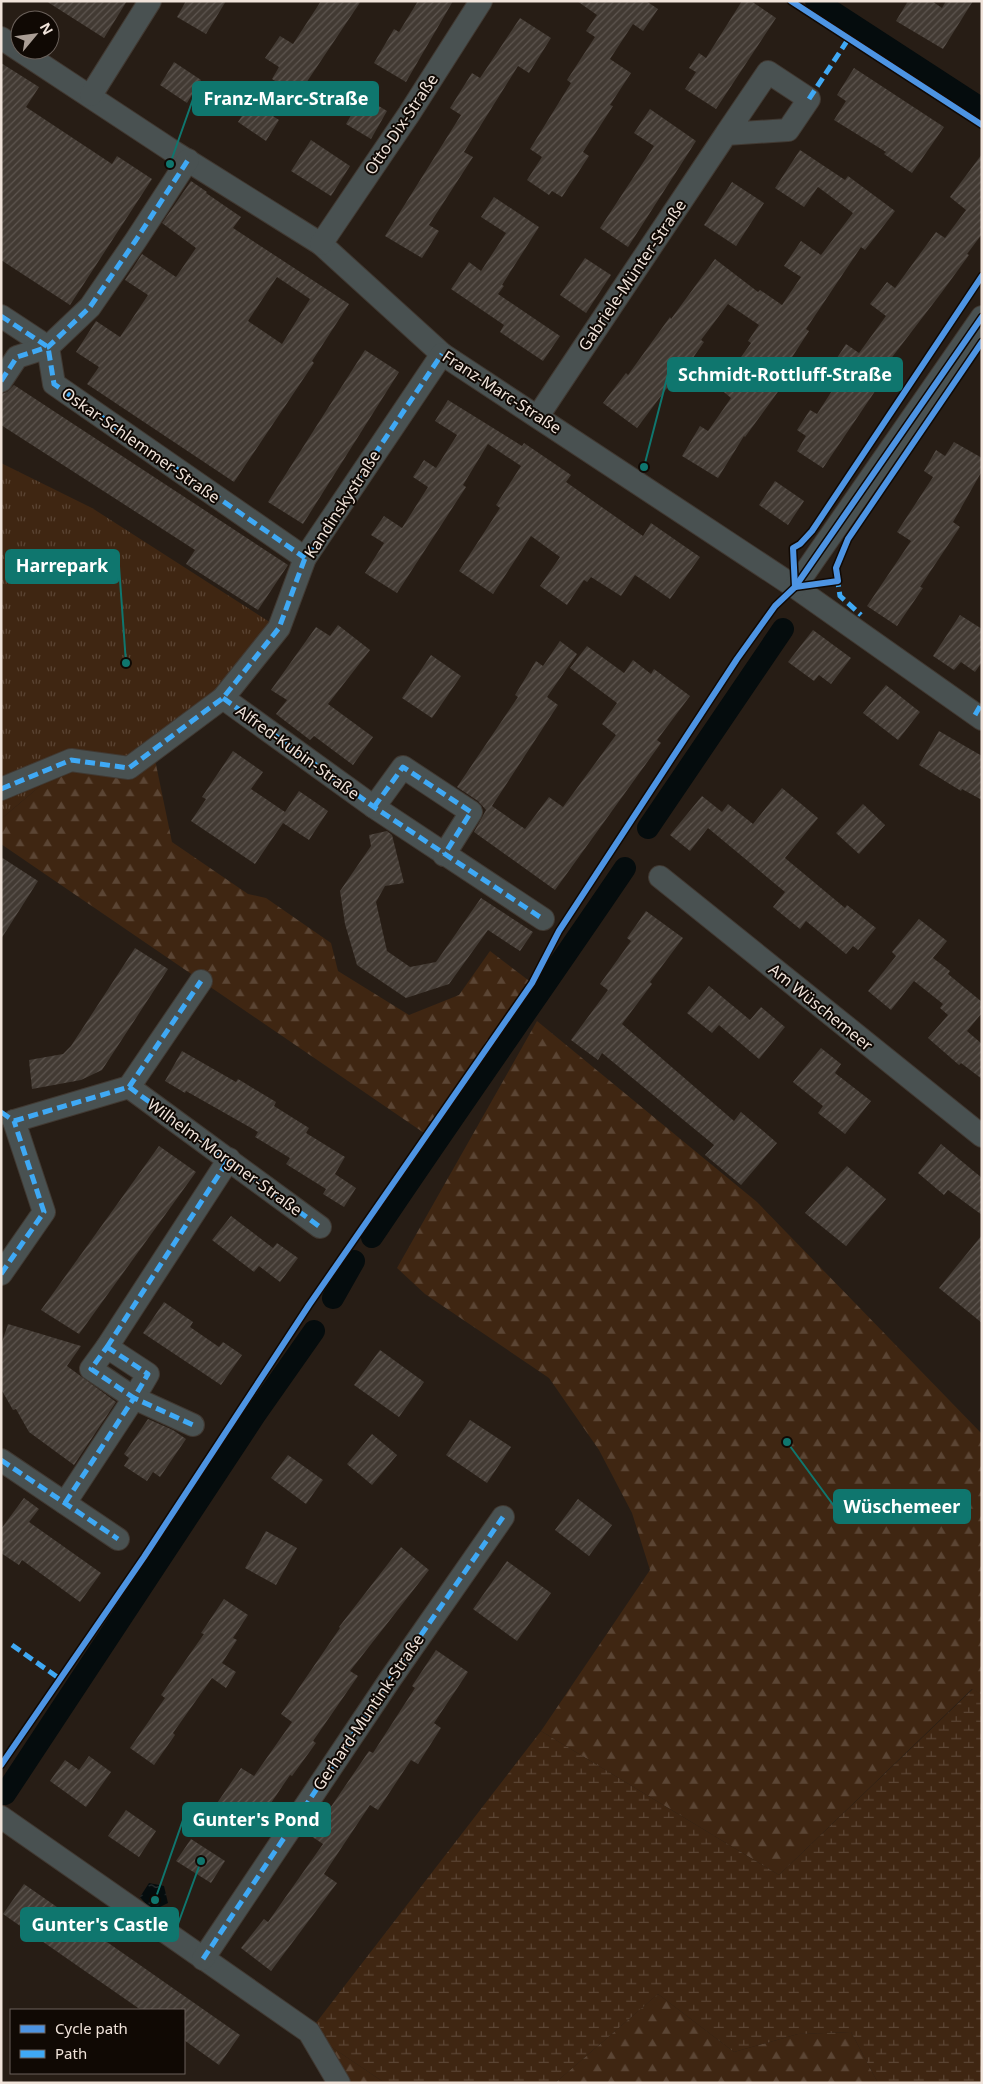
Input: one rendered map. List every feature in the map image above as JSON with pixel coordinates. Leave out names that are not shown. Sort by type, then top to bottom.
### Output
[{"type":"street","points":[[91,96],[150,1]]},
{"type":"street","name":"Otto-Dix-Straße","points":[[321,244],[410,114],[483,2]]},
{"type":"street","name":"Franz-Marc-Straße","points":[[1,38],[321,244],[442,354],[795,587],[979,712]]},
{"type":"street","name":"Gabriele-Münter-Straße","points":[[538,416],[726,134]]},
{"type":"street","points":[[1,381],[17,357],[48,347],[90,307],[188,160]]},
{"type":"street","points":[[1,316],[48,347]]},
{"type":"street","points":[[795,587],[982,317]]},
{"type":"street","name":"Oskar-Schlemmer-Straße","points":[[48,347],[54,384],[305,558]]},
{"type":"street","name":"Kandinskystraße","points":[[1,789],[71,760],[129,768],[223,698],[279,628],[305,558],[442,354]]},
{"type":"street","name":"Alfred-Kubin-Straße","points":[[223,698],[374,807],[543,919]]},
{"type":"street","name":"Alfred-Kubin-Straße","points":[[374,807],[403,767],[471,812],[444,855]]},
{"type":"street","name":"Am Wüschemeer","points":[[660,877],[982,1136]]},
{"type":"street","points":[[1,1274],[44,1212],[8,1116],[129,1086],[201,981]]},
{"type":"street","name":"Wilhelm-Morgner-Straße","points":[[129,1086],[320,1227]]},
{"type":"street","points":[[65,1503],[148,1374],[107,1347],[229,1159]]},
{"type":"street","points":[[134,1398],[193,1426]]},
{"type":"street","points":[[1,1460],[118,1540]]},
{"type":"street","name":"Gerhard-Muntink-Straße","points":[[203,1959],[395,1673],[503,1517]]},
{"type":"street","points":[[1,1817],[309,2032],[339,2083]]},
{"type":"green space","points":[[1,463],[92,508],[279,628],[223,698],[129,768],[71,760],[1,819]]},
{"type":"green space","points":[[153,750],[172,842],[248,894],[266,898],[331,943],[338,971],[409,1015],[459,995],[490,951],[532,983],[427,1135],[1,844],[1,819],[71,760]]},
{"type":"green space","points":[[537,1021],[757,1202],[982,1434],[982,1695],[972,1689],[779,1875],[541,1731],[650,1570],[632,1513],[599,1450],[549,1378],[425,1294],[397,1268]]},
{"type":"green space","points":[[973,1689],[982,1695],[982,2083],[878,2083],[851,2032],[798,2034],[734,2052],[658,1994],[555,2083],[385,2083],[309,2032],[541,1731],[779,1875]]},
{"type":"green space","points":[[658,1994],[734,2052],[798,2034],[851,2032],[878,2083],[555,2083]]},
{"type":"green space","points":[[309,2032],[385,2083],[339,2083]]},
{"type":"water","points":[[149,1883],[164,1886],[168,1903],[152,1911],[140,1897]]},
{"type":"building","points":[[46,1],[127,1],[104,38]]},
{"type":"building","points":[[186,1],[226,1],[206,34],[177,17]]},
{"type":"building","points":[[321,1],[361,1],[298,95],[272,79],[279,67],[265,58],[280,36],[293,44]]},
{"type":"building","points":[[418,1],[453,1],[406,82],[374,63],[394,29],[399,32]]},
{"type":"building","points":[[577,1],[646,1],[658,9],[643,31],[633,24],[610,59],[631,73],[610,105],[613,106],[583,152],[589,156],[562,197],[552,191],[549,195],[527,180],[542,157],[530,149],[571,83],[567,80],[595,37],[586,31],[597,15]]},
{"type":"building","points":[[742,1],[751,1],[776,18],[716,109],[685,89],[696,72],[689,68],[699,53],[706,58]]},
{"type":"building","points":[[908,1],[932,1],[942,8],[946,1],[973,1],[943,49],[896,21]]},
{"type":"building","points":[[520,18],[551,38],[529,73],[518,66],[464,152],[473,157],[429,225],[439,231],[422,258],[385,236],[461,115],[450,108],[472,73],[480,78]]},
{"type":"building","points":[[174,62],[201,80],[187,103],[160,85]]},
{"type":"building","points":[[1,63],[39,87],[26,107],[112,164],[117,156],[152,179],[70,305],[1,260]]},
{"type":"building","points":[[854,68],[944,127],[912,173],[884,154],[886,152],[834,120],[846,101],[837,95]]},
{"type":"building","points":[[362,96],[387,111],[371,139],[346,124]]},
{"type":"building","points":[[251,102],[279,120],[266,141],[238,122]]},
{"type":"building","points":[[650,109],[696,141],[628,247],[600,228],[654,146],[634,133]]},
{"type":"building","points":[[311,140],[350,166],[331,196],[291,171]]},
{"type":"building","points":[[800,150],[845,180],[848,176],[895,211],[865,250],[861,247],[806,329],[809,331],[774,385],[780,389],[744,436],[718,478],[682,456],[700,426],[708,431],[731,398],[719,388],[751,343],[748,341],[759,325],[728,304],[701,340],[704,342],[676,382],[673,380],[637,428],[603,403],[626,373],[628,375],[715,259],[758,292],[760,290],[782,305],[801,277],[784,266],[801,241],[821,255],[853,213],[818,187],[804,207],[775,188]]},
{"type":"building","points":[[982,154],[982,234],[942,292],[883,369],[888,372],[823,468],[797,451],[806,436],[797,430],[810,410],[817,414],[839,380],[828,372],[846,344],[859,353],[886,316],[870,304],[887,282],[895,288],[936,232],[945,238],[966,210],[950,197]]},
{"type":"building","points":[[191,181],[241,217],[233,228],[349,304],[312,361],[314,363],[234,482],[87,384],[99,367],[76,352],[96,321],[120,337],[148,295],[125,280],[142,254],[176,277],[196,248],[162,223]],"holes":[[[277,277],[310,299],[282,344],[248,321]]]},
{"type":"building","points":[[732,182],[764,203],[736,246],[704,225]]},
{"type":"building","points":[[494,197],[539,227],[498,294],[560,336],[543,361],[500,332],[504,325],[451,289],[469,262],[481,271],[506,233],[481,217]]},
{"type":"building","points":[[585,258],[611,275],[586,313],[560,295]]},
{"type":"building","points":[[365,350],[399,372],[303,524],[268,502]]},
{"type":"building","points":[[14,385],[288,565],[258,610],[186,564],[195,550],[1,425],[1,394],[7,392]]},
{"type":"building","points":[[448,400],[522,446],[524,443],[571,475],[566,482],[643,536],[651,523],[700,557],[670,599],[635,575],[621,596],[591,577],[587,582],[584,580],[567,605],[540,586],[560,557],[531,536],[493,594],[459,571],[500,508],[496,505],[521,466],[488,444],[463,485],[466,487],[397,593],[365,573],[384,543],[371,535],[384,516],[402,528],[428,487],[413,477],[424,460],[436,468],[457,435],[435,421]]},
{"type":"building","points":[[954,442],[982,458],[982,471],[953,522],[960,527],[920,587],[923,588],[897,626],[867,606],[911,541],[897,532],[933,477],[924,471],[936,450],[945,456]]},
{"type":"building","points":[[775,481],[804,501],[788,525],[759,505]]},
{"type":"building","points":[[960,615],[982,629],[982,662],[975,672],[961,662],[954,670],[933,656]]},
{"type":"building","points":[[338,625],[370,650],[328,704],[373,737],[353,765],[314,736],[310,740],[276,714],[287,700],[271,690],[316,627],[330,636]]},
{"type":"building","points":[[813,630],[851,658],[831,684],[819,675],[814,681],[788,662]]},
{"type":"building","points":[[560,641],[577,654],[547,697],[558,705],[492,806],[525,829],[549,797],[563,807],[616,735],[602,724],[617,703],[570,668],[587,646],[624,673],[633,660],[651,674],[654,669],[690,696],[657,740],[661,743],[555,890],[474,832],[486,810],[478,801],[457,787],[518,697],[515,695],[536,661],[543,666]]},
{"type":"building","points":[[431,655],[461,676],[432,718],[402,698]]},
{"type":"building","points":[[886,685],[920,712],[898,740],[863,713]]},
{"type":"building","points":[[939,731],[982,756],[982,800],[962,789],[961,791],[919,765]]},
{"type":"building","points":[[233,751],[263,772],[251,789],[285,812],[299,791],[328,811],[309,840],[283,823],[255,864],[191,821],[206,799],[202,797]]},
{"type":"building","points":[[782,788],[818,818],[785,858],[845,908],[847,905],[876,928],[858,950],[853,946],[846,954],[806,921],[800,929],[773,907],[785,892],[708,828],[690,851],[670,835],[702,796],[722,812],[728,804],[753,824]]},
{"type":"building","points":[[863,804],[885,825],[859,854],[836,833]]},
{"type":"building","points":[[387,831],[392,835],[404,883],[385,886],[376,902],[387,951],[410,967],[436,962],[481,898],[533,932],[520,951],[488,930],[449,984],[406,998],[357,965],[345,924],[340,891],[371,846],[369,835]]},
{"type":"building","points":[[1,857],[38,881],[1,939]]},
{"type":"building","points":[[646,911],[683,938],[622,1024],[734,1121],[741,1112],[777,1143],[741,1185],[705,1155],[714,1145],[602,1053],[598,1060],[571,1040],[608,990],[600,984],[631,941],[627,938]]},
{"type":"building","points":[[919,919],[947,941],[933,958],[950,971],[948,974],[982,1002],[982,1013],[967,1031],[982,1044],[982,1079],[961,1063],[959,1065],[928,1038],[948,1015],[940,1008],[943,1004],[914,981],[891,1010],[868,991],[896,956],[892,952]]},
{"type":"building","points":[[135,948],[168,969],[102,1070],[81,1080],[32,1089],[29,1060],[63,1054],[71,1046]]},
{"type":"building","points":[[709,986],[750,1020],[761,1007],[785,1027],[759,1059],[719,1025],[712,1033],[687,1013]]},
{"type":"building","points":[[821,1048],[841,1064],[835,1073],[871,1101],[845,1134],[818,1113],[823,1106],[793,1082]]},
{"type":"building","points":[[182,1051],[236,1082],[238,1079],[276,1102],[274,1106],[309,1128],[306,1133],[345,1157],[335,1174],[356,1188],[344,1207],[323,1194],[326,1189],[286,1164],[290,1158],[255,1137],[258,1132],[165,1081]]},
{"type":"building","points":[[941,1144],[982,1178],[982,1215],[948,1190],[944,1195],[918,1173]]},
{"type":"building","points":[[159,1146],[196,1172],[79,1334],[41,1310]]},
{"type":"building","points":[[847,1166],[886,1199],[846,1246],[805,1213]]},
{"type":"building","points":[[231,1216],[273,1248],[277,1243],[298,1258],[280,1282],[259,1266],[254,1272],[212,1240]]},
{"type":"building","points":[[982,1235],[982,1323],[939,1288]]},
{"type":"building","points":[[164,1302],[193,1322],[190,1327],[219,1347],[223,1342],[242,1355],[221,1385],[143,1333]]},
{"type":"building","points":[[8,1324],[81,1346],[67,1366],[116,1402],[74,1465],[29,1432],[16,1409],[13,1410],[1,1389],[1,1345]]},
{"type":"building","points":[[380,1350],[424,1382],[399,1417],[354,1385]]},
{"type":"building","points":[[148,1419],[173,1430],[186,1439],[160,1477],[153,1472],[147,1481],[124,1466],[129,1458],[124,1454]]},
{"type":"building","points":[[470,1420],[511,1447],[487,1483],[446,1455]]},
{"type":"building","points":[[372,1434],[397,1455],[372,1485],[347,1464]]},
{"type":"building","points":[[288,1455],[323,1480],[306,1504],[271,1478]]},
{"type":"building","points":[[24,1498],[39,1509],[29,1522],[101,1573],[80,1602],[22,1560],[19,1565],[1,1553],[1,1529]]},
{"type":"building","points":[[578,1499],[612,1525],[589,1556],[555,1530]]},
{"type":"building","points":[[266,1531],[297,1548],[276,1585],[245,1568]]},
{"type":"building","points":[[401,1547],[429,1570],[350,1671],[358,1676],[313,1741],[316,1743],[292,1776],[290,1775],[250,1834],[213,1809],[241,1768],[254,1776],[292,1722],[281,1714],[339,1627]]},
{"type":"building","points":[[507,1561],[551,1593],[517,1641],[473,1609]]},
{"type":"building","points":[[224,1599],[248,1615],[233,1638],[237,1640],[222,1663],[236,1672],[226,1688],[212,1678],[173,1733],[175,1735],[154,1765],[130,1748],[165,1698],[161,1695],[204,1634],[201,1633]]},
{"type":"building","points":[[436,1650],[468,1672],[434,1723],[441,1728],[418,1764],[411,1760],[378,1810],[370,1805],[324,1874],[337,1883],[271,1971],[241,1948],[264,1919],[268,1922],[323,1844],[311,1836],[369,1751],[373,1753],[415,1688],[412,1686]]},
{"type":"building","points":[[89,1756],[111,1772],[86,1807],[50,1781],[65,1760],[79,1770]]},
{"type":"building","points":[[126,1810],[156,1831],[139,1857],[108,1836]]},
{"type":"building","points":[[191,1839],[225,1861],[211,1883],[176,1861]]},
{"type":"building","points":[[24,1884],[240,2035],[219,2065],[185,2041],[185,2009],[140,2009],[3,1914]]},
{"type":"waterway","points":[[816,1],[982,109]]},
{"type":"waterway","points":[[648,828],[783,629]]},
{"type":"waterway","points":[[372,1237],[625,868]]},
{"type":"waterway","points":[[333,1298],[354,1261]]},
{"type":"waterway","points":[[5,1794],[255,1415],[314,1331]]},
{"type":"marked path","points":[[809,99],[849,38]]},
{"type":"marked path","points":[[1,381],[17,357],[48,347],[90,307],[188,160]]},
{"type":"marked path","points":[[1,316],[48,347],[54,384],[305,558]]},
{"type":"marked path","points":[[1,789],[71,760],[129,768],[223,698],[279,628],[305,558],[442,354]]},
{"type":"marked path","points":[[837,577],[840,596],[861,615]]},
{"type":"marked path","points":[[223,698],[374,807],[543,919]]},
{"type":"marked path","points":[[975,715],[982,703]]},
{"type":"marked path","points":[[374,807],[403,767],[471,812],[444,855]]},
{"type":"marked path","points":[[129,1087],[201,981]]},
{"type":"marked path","points":[[14,1121],[129,1087],[320,1227]]},
{"type":"marked path","points":[[1,1112],[14,1121]]},
{"type":"marked path","points":[[1,1274],[44,1212],[14,1121]]},
{"type":"marked path","points":[[107,1347],[229,1159]]},
{"type":"marked path","points":[[107,1347],[148,1374],[134,1398],[91,1369],[107,1347]]},
{"type":"marked path","points":[[65,1503],[134,1398],[193,1425]]},
{"type":"marked path","points":[[1,1460],[118,1539]]},
{"type":"marked path","points":[[203,1959],[389,1681],[503,1517]]},
{"type":"marked path","points":[[12,1645],[60,1679]]},
{"type":"cycle path","points":[[791,1],[982,125]]},
{"type":"cycle path","points":[[795,587],[793,548],[800,544],[812,531],[982,276]]},
{"type":"cycle path","points":[[1,1765],[144,1557],[309,1305],[532,983],[559,931],[737,659],[775,606],[795,587],[982,317]]},
{"type":"cycle path","points":[[795,587],[838,581],[836,568],[848,539],[982,342]]},
{"type":"place","name":"Franz-Marc-Straße","points":[[170,164]]},
{"type":"place","name":"Schmidt-Rottluff-Straße","points":[[644,467]]},
{"type":"place","name":"Harrepark","points":[[126,663]]},
{"type":"place","name":"Wüschemeer","points":[[787,1442]]},
{"type":"place","name":"Gunter's Castle","points":[[201,1861]]},
{"type":"place","name":"Gunter's Pond","points":[[155,1900]]}]
